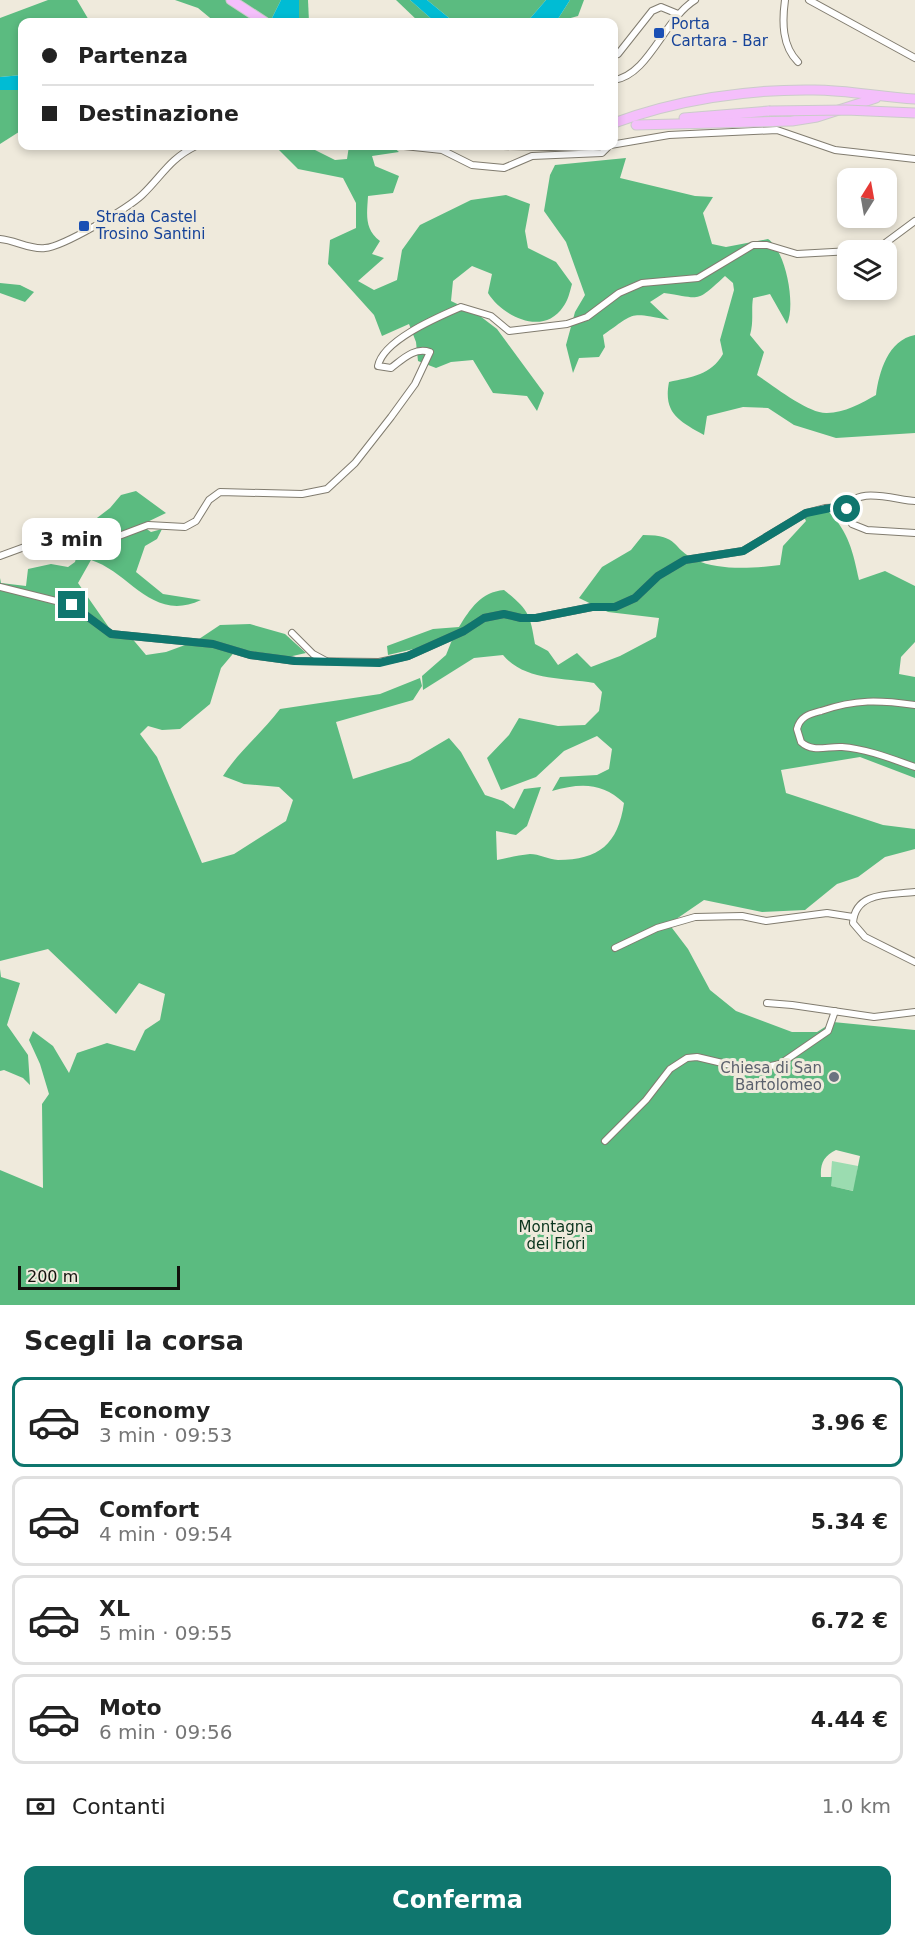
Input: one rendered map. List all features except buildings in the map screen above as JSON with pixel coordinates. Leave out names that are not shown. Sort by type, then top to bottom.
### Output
[{"type":"highway","points":[[231,0],[259,18]]},
{"type":"highway","points":[[618,124],[658,109],[748,93],[816,90],[915,99]]},
{"type":"highway","points":[[618,125],[775,122],[817,117],[881,97]]},
{"type":"highway","points":[[636,124],[769,111],[915,113]]},
{"type":"street","points":[[618,79],[634,73],[678,14],[695,0]]},
{"type":"street","points":[[785,0],[785,41],[789,53],[798,62]]},
{"type":"street","points":[[809,0],[915,58]]},
{"type":"street","points":[[618,54],[652,11],[661,7],[678,14]]},
{"type":"street","points":[[618,145],[669,135],[777,129],[836,150],[915,159]]},
{"type":"street","points":[[0,239],[44,249],[65,241],[142,195],[178,154],[186,150]]},
{"type":"street","points":[[442,150],[472,165],[504,168],[532,156],[602,153],[605,150]]},
{"type":"street","points":[[0,556],[30,545],[69,556],[92,552],[111,539],[148,525],[185,527],[196,521],[209,500],[220,492],[302,494],[327,489],[356,463],[391,417],[415,384],[430,352],[424,350],[409,354],[392,368],[383,369],[378,366],[380,357],[393,344],[461,307],[491,316],[509,331],[567,324],[587,317],[619,293],[642,283],[698,278],[753,245],[767,245],[797,254],[869,250],[884,244],[915,221]]},
{"type":"street","points":[[915,501],[860,496],[848,507],[848,519],[855,526],[867,530],[915,533]]},
{"type":"street","points":[[0,587],[72,605],[111,634],[213,644],[250,655],[328,662],[379,663],[408,656],[464,631],[484,618],[504,614],[521,618],[536,618],[592,607],[615,607],[635,598],[658,576],[685,560],[743,551],[806,513],[825,508],[848,507]]},
{"type":"street","points":[[292,633],[313,654],[328,662]]},
{"type":"street","points":[[915,705],[863,700],[846,702],[806,716],[799,723],[797,733],[801,742],[809,748],[843,747],[862,750],[915,767]]},
{"type":"street","points":[[915,892],[865,900],[857,907],[854,917],[855,928],[866,937],[915,962]]},
{"type":"street","points":[[615,948],[657,928],[695,916],[742,916],[766,921],[827,913],[854,917]]},
{"type":"street","points":[[767,1003],[874,1017],[915,1012]]},
{"type":"street","points":[[605,1141],[646,1100],[670,1069],[687,1058],[697,1057],[752,1071],[780,1064],[828,1031],[835,1011]]},
{"type":"green space","points":[[48,0],[77,0],[88,18],[18,18],[18,75],[0,77],[0,18]]},
{"type":"green space","points":[[175,0],[281,0],[272,18],[210,18],[198,8]]},
{"type":"green space","points":[[299,0],[308,0],[309,18],[299,18]]},
{"type":"green space","points":[[396,0],[410,0],[430,18],[415,18]]},
{"type":"green space","points":[[427,0],[546,0],[530,18],[449,18]]},
{"type":"green space","points":[[570,0],[584,0],[578,16],[559,18]]},
{"type":"green space","points":[[0,90],[18,90],[18,133],[0,144]]},
{"type":"green space","points":[[279,150],[315,150],[335,160],[347,159],[348,150],[397,150],[399,152],[372,156],[375,166],[399,176],[393,193],[368,196],[369,226],[380,241],[372,254],[384,258],[358,281],[374,290],[397,280],[402,250],[420,225],[471,200],[506,195],[530,204],[525,231],[528,248],[556,262],[572,284],[563,307],[555,316],[545,321],[523,320],[503,309],[488,293],[492,274],[472,266],[453,281],[451,301],[476,313],[497,329],[544,393],[537,411],[527,396],[493,393],[473,360],[451,362],[436,368],[418,361],[416,342],[409,324],[382,336],[374,315],[328,264],[330,240],[356,228],[356,203],[343,178],[298,169]]},
{"type":"green space","points":[[626,158],[620,178],[695,196],[713,197],[703,213],[712,244],[726,247],[768,239],[774,245],[788,279],[790,315],[787,324],[770,294],[753,298],[750,335],[764,352],[757,375],[791,398],[811,409],[827,413],[846,409],[865,401],[876,395],[886,358],[892,350],[898,343],[915,335],[915,433],[836,438],[794,425],[768,408],[743,407],[707,416],[704,435],[680,420],[668,401],[669,382],[707,371],[723,354],[720,340],[734,290],[733,283],[725,276],[708,291],[697,297],[664,293],[650,302],[669,320],[639,315],[628,318],[603,335],[605,347],[599,357],[579,358],[573,373],[566,345],[575,312],[585,295],[566,242],[544,211],[550,175],[555,165]]},
{"type":"green space","points":[[0,283],[20,285],[34,292],[25,302],[0,293]]},
{"type":"green space","name":"Montagna dei Fiori","points":[[136,491],[166,513],[141,525],[151,532],[162,529],[157,539],[145,546],[136,572],[163,594],[201,600],[184,605],[169,605],[155,601],[105,566],[91,560],[78,583],[110,629],[130,636],[146,655],[166,652],[196,641],[220,625],[250,624],[285,634],[306,653],[288,657],[237,649],[221,668],[210,704],[180,729],[162,730],[148,726],[140,734],[157,757],[202,863],[234,854],[286,821],[293,800],[279,787],[244,784],[223,776],[280,709],[380,694],[420,678],[422,686],[413,700],[336,722],[353,779],[410,761],[449,738],[461,752],[485,795],[503,801],[514,809],[524,789],[541,787],[527,826],[516,835],[496,831],[497,860],[530,854],[558,860],[572,859],[585,857],[604,847],[617,829],[624,803],[607,791],[590,786],[552,791],[560,777],[597,775],[609,769],[612,749],[597,736],[564,751],[536,777],[501,790],[487,758],[509,735],[519,718],[558,726],[585,725],[599,711],[602,692],[594,683],[533,674],[522,670],[503,655],[474,658],[423,690],[422,676],[446,655],[452,640],[388,655],[387,646],[433,629],[459,627],[477,602],[496,591],[504,590],[519,603],[530,619],[535,644],[548,651],[558,665],[577,653],[591,667],[620,656],[656,637],[659,618],[608,612],[579,598],[602,567],[631,550],[643,535],[664,537],[696,560],[715,566],[749,568],[780,565],[783,546],[806,521],[804,517],[828,511],[845,535],[852,551],[859,580],[885,571],[915,586],[915,642],[901,657],[899,674],[915,677],[915,778],[860,757],[781,770],[786,793],[883,825],[915,829],[915,849],[885,857],[858,877],[837,884],[805,910],[762,912],[704,900],[669,924],[688,949],[710,990],[736,1011],[792,1032],[817,1032],[833,1022],[915,1030],[915,1305],[0,1305],[0,1170],[43,1188],[42,1104],[49,1094],[40,1064],[29,1040],[33,1031],[53,1046],[69,1073],[77,1053],[107,1043],[135,1051],[145,1030],[160,1020],[165,994],[139,983],[116,1014],[48,949],[0,961],[0,578],[1,583],[26,586],[28,569],[51,564],[68,567],[75,562],[80,543],[93,521],[110,508],[121,495]],"holes":[[[836,1150],[860,1156],[853,1191],[831,1186],[832,1177],[821,1177],[824,1160]]]},
{"type":"green space","points":[[0,969],[1,977],[20,983],[7,1025],[28,1055],[30,1085],[23,1078],[4,1070],[0,1071]]},
{"type":"green space","points":[[832,1161],[858,1166],[854,1191],[830,1186]]},
{"type":"water","points":[[281,0],[299,0],[299,18],[272,18]]},
{"type":"water","points":[[410,0],[427,0],[449,18],[430,18]]},
{"type":"water","points":[[546,0],[570,0],[559,18],[530,18]]},
{"type":"water","points":[[18,75],[18,90],[0,90],[0,77]]},
{"type":"place","name":"Porta Cartara - Bar","points":[[659,33]]},
{"type":"place","name":"Strada Castel Trosino Santini","points":[[84,226]]},
{"type":"place","name":"Chiesa di San Bartolomeo","points":[[834,1077]]},
{"type":"route","points":[[72,605],[111,634],[213,644],[250,655],[295,661],[379,663],[408,656],[434,645],[464,631],[484,618],[504,614],[521,618],[536,618],[592,607],[615,607],[635,598],[658,576],[685,560],[743,551],[806,513],[840,506],[848,507],[847,509]]}]
